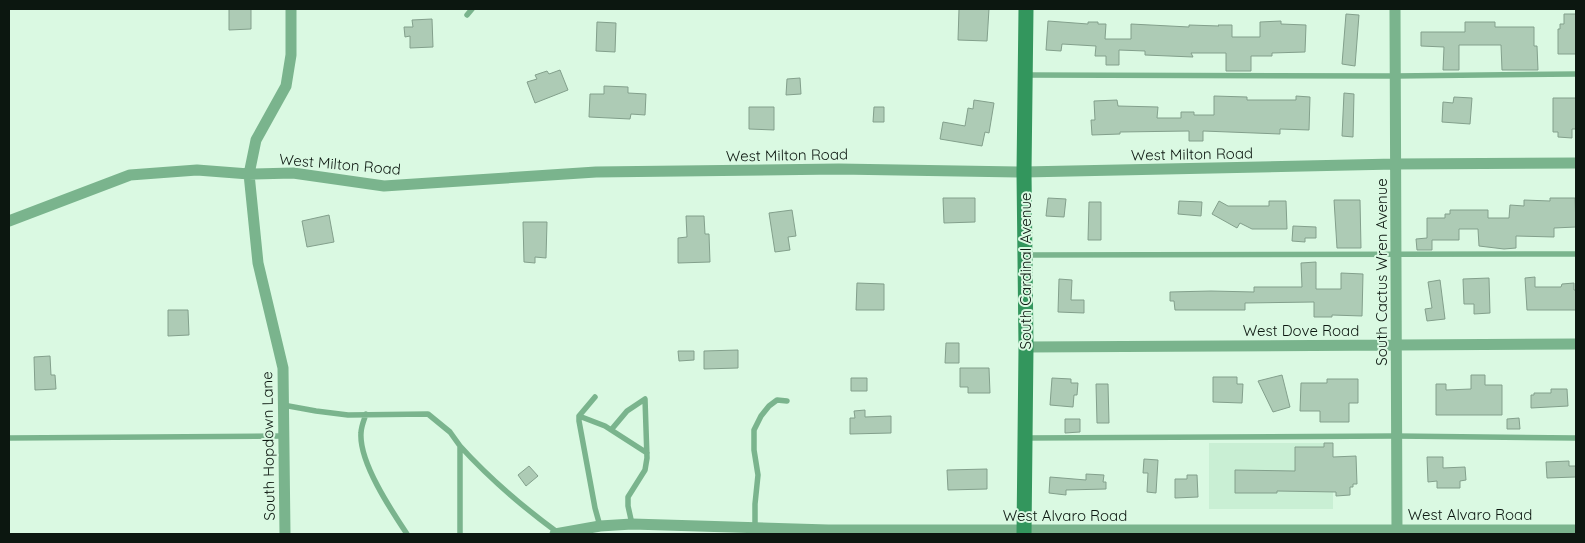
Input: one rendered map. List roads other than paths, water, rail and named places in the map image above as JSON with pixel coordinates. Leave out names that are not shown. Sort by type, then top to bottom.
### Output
[{"type":"main road","name":"South Cardinal Avenue","points":[[1024,532],[1026,9]]},
{"type":"street","name":"South Hopdown Lane","points":[[285,534],[283,368],[258,263],[249,174],[256,140],[286,86],[291,55],[291,9]]},
{"type":"street","name":"South Cactus Wren Avenue","points":[[1395,9],[1397,532]]},
{"type":"street","name":"West Milton Road","points":[[9,221],[130,175],[197,170],[249,174],[293,173],[384,186],[596,172],[839,169],[1024,172],[1395,164],[1576,163]]},
{"type":"street","name":"West Dove Road","points":[[1026,346],[1576,344]]},
{"type":"street","name":"West Alvaro Road","points":[[557,534],[600,526],[632,524],[828,530],[1024,532],[1576,530]]},
{"type":"lane","points":[[467,15],[472,9]]},
{"type":"lane","points":[[1025,75],[1395,76],[1576,74]]},
{"type":"lane","points":[[1025,255],[1576,254]]},
{"type":"lane","points":[[595,397],[579,416],[594,508],[600,526]]},
{"type":"lane","points":[[611,430],[627,411],[645,399],[648,453],[645,470],[628,497],[632,524]]},
{"type":"lane","points":[[755,528],[758,475],[754,450],[754,430],[769,406],[777,400],[787,401]]},
{"type":"lane","points":[[283,405],[348,415],[428,414],[450,432],[474,462],[527,510],[557,534]]},
{"type":"lane","points":[[366,414],[361,434],[366,464],[406,534]]},
{"type":"lane","points":[[579,416],[611,430],[648,453]]},
{"type":"lane","points":[[9,438],[284,436]]},
{"type":"lane","points":[[1025,438],[1396,436],[1576,438]]},
{"type":"lane","points":[[460,446],[460,534]]}]
